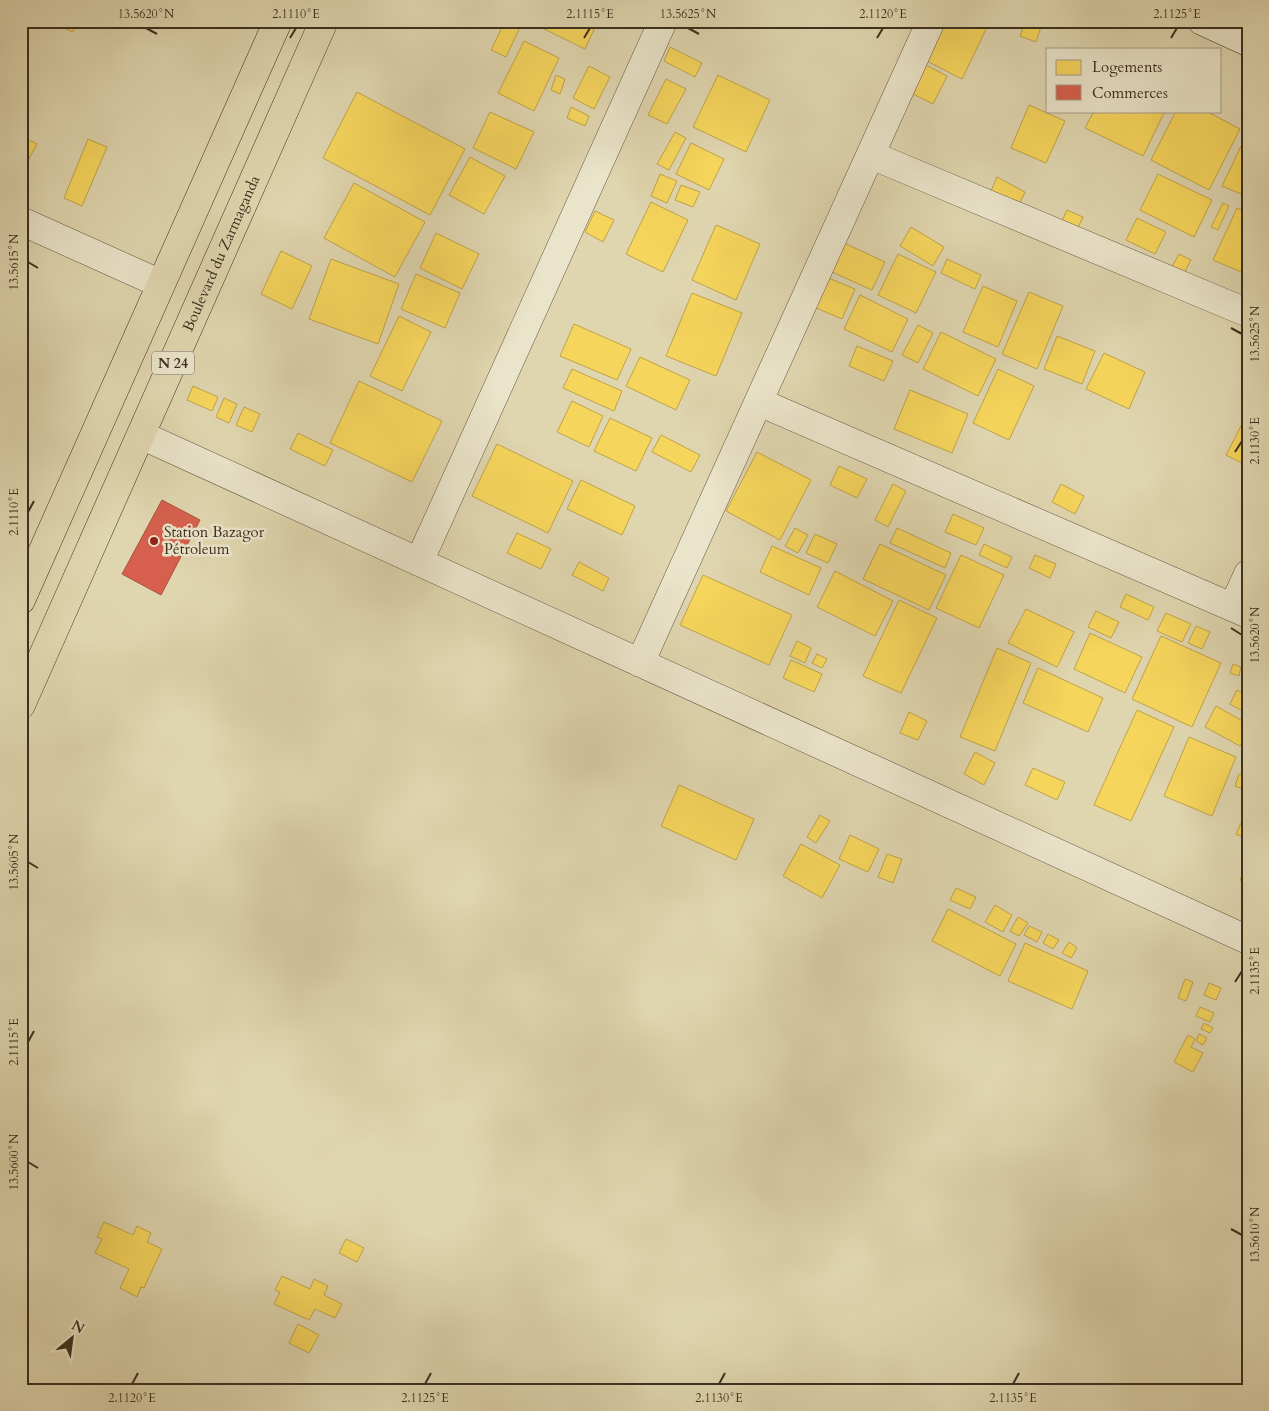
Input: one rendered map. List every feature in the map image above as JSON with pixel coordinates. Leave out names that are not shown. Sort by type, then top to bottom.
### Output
[{"type":"main road","name":"N 24","points":[[21,600],[278,21]]},
{"type":"main road","name":"Boulevard du Zarmaganda","points":[[21,705],[324,21]]},
{"type":"main road","points":[[62,509],[102,524]]},
{"type":"street","points":[[419,562],[663,21]]},
{"type":"street","points":[[640,663],[931,21]]},
{"type":"street","points":[[1202,21],[1248,42]]},
{"type":"street","points":[[871,155],[1248,313]]},
{"type":"street","points":[[21,221],[162,284]]},
{"type":"street","points":[[759,402],[1240,610],[1248,574]]},
{"type":"street","points":[[141,435],[1248,940]]},
{"type":"building: Logements","points":[[48,21],[78,21],[73,32]]},
{"type":"building: Logements","points":[[505,21],[522,23],[506,57],[491,50]]},
{"type":"building: Logements","points":[[532,21],[598,21],[585,49],[532,23]]},
{"type":"building: Logements","points":[[942,21],[990,21],[962,79],[923,59]]},
{"type":"building: Logements","points":[[1025,21],[1043,21],[1036,42],[1020,36]]},
{"type":"building: Logements","points":[[524,41],[559,58],[534,111],[498,93]]},
{"type":"building: Logements","points":[[670,47],[702,63],[695,77],[664,61]]},
{"type":"building: Logements","points":[[926,65],[947,76],[933,104],[911,93]]},
{"type":"building: Logements","points":[[589,66],[610,77],[594,109],[573,98]]},
{"type":"building: Logements","points":[[556,75],[565,79],[560,94],[551,90]]},
{"type":"building: Logements","points":[[718,75],[770,100],[746,152],[693,127]]},
{"type":"building: Logements","points":[[666,79],[686,89],[667,124],[648,115]]},
{"type":"building: Logements","points":[[357,92],[465,149],[430,215],[323,158]]},
{"type":"building: Logements","points":[[1029,105],[1065,121],[1046,163],[1011,148]]},
{"type":"building: Logements","points":[[571,107],[589,116],[585,126],[567,118]]},
{"type":"building: Logements","points":[[490,112],[534,132],[516,169],[473,148]]},
{"type":"building: Logements","points":[[1093,112],[1165,112],[1143,156],[1085,128]]},
{"type":"building: Logements","points":[[1175,112],[1208,112],[1240,129],[1209,190],[1151,160]]},
{"type":"building: Logements","points":[[675,132],[686,138],[669,170],[657,164]]},
{"type":"building: Logements","points":[[21,136],[37,144],[21,173]]},
{"type":"building: Logements","points":[[88,139],[107,147],[82,206],[64,198]]},
{"type":"building: Logements","points":[[691,143],[724,159],[709,190],[676,174]]},
{"type":"building: Logements","points":[[1241,146],[1248,149],[1248,197],[1222,186]]},
{"type":"building: Logements","points":[[470,157],[505,176],[484,214],[449,195]]},
{"type":"building: Logements","points":[[660,174],[677,181],[667,203],[651,196]]},
{"type":"building: Logements","points":[[1158,174],[1212,200],[1194,237],[1140,210]]},
{"type":"building: Logements","points":[[997,177],[1025,192],[1019,204],[991,191]]},
{"type":"building: Logements","points":[[354,183],[425,222],[395,277],[324,238]]},
{"type":"building: Logements","points":[[681,185],[700,192],[693,207],[675,200]]},
{"type":"building: Logements","points":[[651,202],[688,220],[663,272],[626,254]]},
{"type":"building: Logements","points":[[1223,203],[1229,206],[1218,230],[1211,227]]},
{"type":"building: Logements","points":[[1237,208],[1248,213],[1248,275],[1213,260]]},
{"type":"building: Logements","points":[[1067,210],[1083,217],[1076,232],[1060,225]]},
{"type":"building: Logements","points":[[595,211],[614,220],[603,242],[585,232]]},
{"type":"building: Logements","points":[[1137,218],[1166,232],[1155,254],[1126,240]]},
{"type":"building: Logements","points":[[716,225],[760,244],[736,300],[692,280]]},
{"type":"building: Logements","points":[[911,227],[944,247],[933,266],[900,246]]},
{"type":"building: Logements","points":[[436,233],[479,254],[462,289],[420,268]]},
{"type":"building: Logements","points":[[844,243],[885,262],[872,290],[830,271]]},
{"type":"building: Logements","points":[[281,251],[312,266],[292,309],[261,294]]},
{"type":"building: Logements","points":[[898,254],[936,272],[916,313],[878,295]]},
{"type":"building: Logements","points":[[1179,254],[1191,260],[1181,279],[1169,272]]},
{"type":"building: Logements","points":[[331,259],[399,284],[378,344],[309,319]]},
{"type":"building: Logements","points":[[947,259],[981,275],[975,289],[941,273]]},
{"type":"building: Logements","points":[[416,274],[460,293],[445,328],[401,309]]},
{"type":"building: Logements","points":[[826,277],[855,289],[842,319],[814,307]]},
{"type":"building: Logements","points":[[983,286],[1017,301],[998,347],[963,332]]},
{"type":"building: Logements","points":[[1029,292],[1063,306],[1037,369],[1002,354]]},
{"type":"building: Logements","points":[[692,293],[742,313],[716,376],[666,356]]},
{"type":"building: Logements","points":[[860,295],[908,319],[892,352],[844,329]]},
{"type":"building: Logements","points":[[399,316],[431,332],[402,391],[370,376]]},
{"type":"building: Logements","points":[[574,324],[631,349],[617,380],[560,356]]},
{"type":"building: Logements","points":[[918,325],[933,333],[918,363],[902,355]]},
{"type":"building: Logements","points":[[941,332],[996,359],[978,396],[923,369]]},
{"type":"building: Logements","points":[[1057,336],[1095,351],[1082,384],[1044,369]]},
{"type":"building: Logements","points":[[857,346],[893,361],[884,381],[849,366]]},
{"type":"building: Logements","points":[[1104,353],[1145,372],[1129,409],[1086,389]]},
{"type":"building: Logements","points":[[640,357],[690,380],[676,410],[626,386]]},
{"type":"building: Logements","points":[[572,369],[622,391],[614,411],[563,388]]},
{"type":"building: Logements","points":[[998,369],[1034,386],[1009,440],[973,423]]},
{"type":"building: Logements","points":[[359,381],[442,421],[412,482],[330,443]]},
{"type":"building: Logements","points":[[193,386],[218,397],[212,411],[187,400]]},
{"type":"building: Logements","points":[[910,390],[968,414],[952,453],[894,429]]},
{"type":"building: Logements","points":[[224,398],[237,404],[229,423],[216,417]]},
{"type":"building: Logements","points":[[572,401],[603,416],[589,447],[557,432]]},
{"type":"building: Logements","points":[[244,407],[260,414],[252,432],[236,425]]},
{"type":"building: Logements","points":[[610,418],[652,438],[636,471],[594,451]]},
{"type":"building: Logements","points":[[1243,422],[1248,425],[1248,466],[1226,455]]},
{"type":"building: Logements","points":[[298,433],[333,450],[325,466],[290,449]]},
{"type":"building: Logements","points":[[661,435],[700,455],[691,472],[652,452]]},
{"type":"building: Logements","points":[[497,444],[573,481],[548,533],[472,496]]},
{"type":"building: Logements","points":[[757,452],[811,480],[780,540],[726,511]]},
{"type":"building: Logements","points":[[839,466],[867,479],[857,498],[830,485]]},
{"type":"building: Logements","points":[[581,480],[635,506],[622,535],[567,509]]},
{"type":"building: Logements","points":[[893,484],[906,491],[888,527],[875,520]]},
{"type":"building: Logements","points":[[1061,484],[1084,496],[1075,514],[1052,502]]},
{"type":"building: Logements","points":[[953,514],[984,528],[976,545],[945,532]]},
{"type":"building: Logements","points":[[795,528],[808,535],[798,553],[785,546]]},
{"type":"building: Logements","points":[[897,528],[951,553],[945,568],[890,543]]},
{"type":"building: Logements","points":[[517,533],[551,549],[541,569],[507,553]]},
{"type":"building: Logements","points":[[815,534],[837,544],[828,563],[806,553]]},
{"type":"building: Logements","points":[[880,544],[946,575],[929,610],[863,579]]},
{"type":"building: Logements","points":[[984,544],[1012,557],[1007,568],[979,555]]},
{"type":"building: Logements","points":[[772,546],[821,568],[809,595],[760,572]]},
{"type":"building: Logements","points":[[961,555],[1004,575],[979,628],[936,608]]},
{"type":"building: Logements","points":[[1035,555],[1056,564],[1050,578],[1029,568]]},
{"type":"building: Logements","points":[[579,562],[609,578],[603,591],[572,575]]},
{"type":"building: Logements","points":[[835,571],[893,601],[875,636],[817,607]]},
{"type":"building: Logements","points":[[703,575],[792,615],[769,665],[680,625]]},
{"type":"building: Logements","points":[[1126,594],[1154,607],[1148,620],[1120,607]]},
{"type":"building: Logements","points":[[899,600],[937,618],[901,693],[863,676]]},
{"type":"building: Logements","points":[[1026,609],[1074,632],[1057,667],[1008,643]]},
{"type":"building: Logements","points":[[1096,611],[1119,622],[1111,638],[1088,627]]},
{"type":"building: Logements","points":[[1166,613],[1191,624],[1182,642],[1157,631]]},
{"type":"building: Logements","points":[[1196,626],[1210,632],[1202,649],[1188,643]]},
{"type":"building: Logements","points":[[1090,633],[1142,657],[1125,693],[1074,669]]},
{"type":"building: Logements","points":[[1161,636],[1221,663],[1192,727],[1132,699]]},
{"type":"building: Logements","points":[[797,641],[811,648],[805,663],[790,656]]},
{"type":"building: Logements","points":[[997,648],[1031,663],[995,751],[960,737]]},
{"type":"building: Logements","points":[[817,654],[827,659],[822,668],[812,663]]},
{"type":"building: Logements","points":[[791,660],[822,674],[814,692],[783,678]]},
{"type":"building: Logements","points":[[1233,664],[1241,667],[1239,676],[1230,673]]},
{"type":"building: Logements","points":[[1038,668],[1103,698],[1088,732],[1023,703]]},
{"type":"building: Logements","points":[[1237,690],[1248,696],[1248,714],[1230,704]]},
{"type":"building: Logements","points":[[1216,706],[1248,724],[1248,732],[1240,746],[1205,727]]},
{"type":"building: Logements","points":[[1137,710],[1174,727],[1131,821],[1094,805]]},
{"type":"building: Logements","points":[[909,712],[927,721],[918,740],[900,733]]},
{"type":"building: Logements","points":[[1189,737],[1236,757],[1212,816],[1164,796]]},
{"type":"building: Logements","points":[[975,752],[995,763],[984,785],[964,774]]},
{"type":"building: Logements","points":[[1033,768],[1065,782],[1057,800],[1025,785]]},
{"type":"building: Logements","points":[[1239,774],[1248,777],[1248,791],[1235,786]]},
{"type":"building: Logements","points":[[679,785],[754,819],[736,860],[661,826]]},
{"type":"building: Logements","points":[[1248,808],[1248,839],[1236,834]]},
{"type":"building: Logements","points":[[820,815],[830,821],[816,843],[807,837]]},
{"type":"building: Logements","points":[[850,835],[879,849],[868,872],[839,859]]},
{"type":"building: Logements","points":[[801,844],[840,865],[822,898],[783,876]]},
{"type":"building: Logements","points":[[887,854],[902,859],[893,883],[878,877]]},
{"type":"building: Logements","points":[[1248,863],[1248,884],[1240,880]]},
{"type":"building: Logements","points":[[956,888],[976,897],[970,909],[950,900]]},
{"type":"building: Logements","points":[[995,905],[1012,915],[1003,932],[985,922]]},
{"type":"building: Logements","points":[[948,909],[1016,944],[1000,976],[932,941]]},
{"type":"building: Logements","points":[[1018,917],[1028,923],[1019,936],[1010,931]]},
{"type":"building: Logements","points":[[1029,926],[1042,932],[1037,942],[1024,935]]},
{"type":"building: Logements","points":[[1048,934],[1059,940],[1053,949],[1043,943]]},
{"type":"building: Logements","points":[[1069,942],[1077,948],[1071,958],[1062,953]]},
{"type":"building: Logements","points":[[1025,943],[1088,971],[1072,1009],[1008,981]]},
{"type":"building: Logements","points":[[1185,979],[1193,982],[1186,1001],[1178,998]]},
{"type":"building: Logements","points":[[1209,983],[1221,988],[1216,1000],[1204,995]]},
{"type":"building: Logements","points":[[1200,1007],[1214,1013],[1210,1022],[1196,1016]]},
{"type":"building: Logements","points":[[1204,1023],[1213,1028],[1210,1033],[1201,1029]]},
{"type":"building: Logements","points":[[1199,1034],[1207,1038],[1203,1045],[1196,1041]]},
{"type":"building: Logements","points":[[1188,1035],[1195,1039],[1191,1047],[1203,1053],[1193,1072],[1174,1062]]},
{"type":"building: Logements","points":[[104,1222],[133,1235],[137,1226],[151,1233],[147,1242],[162,1249],[144,1288],[141,1287],[137,1297],[120,1288],[129,1269],[95,1253],[102,1239],[97,1237]]},
{"type":"building: Logements","points":[[346,1239],[364,1248],[357,1262],[339,1253]]},
{"type":"building: Logements","points":[[282,1276],[310,1289],[314,1279],[328,1286],[324,1295],[342,1304],[335,1318],[315,1309],[309,1320],[274,1304],[280,1292],[275,1290]]},
{"type":"building: Logements","points":[[298,1324],[319,1335],[309,1353],[289,1343]]},
{"type":"building: Commerces","points":[[162,500],[200,520],[161,595],[122,574]]},
{"type":"place","name":"Station Bazagor Pétroleum","points":[[154,541]]}]
